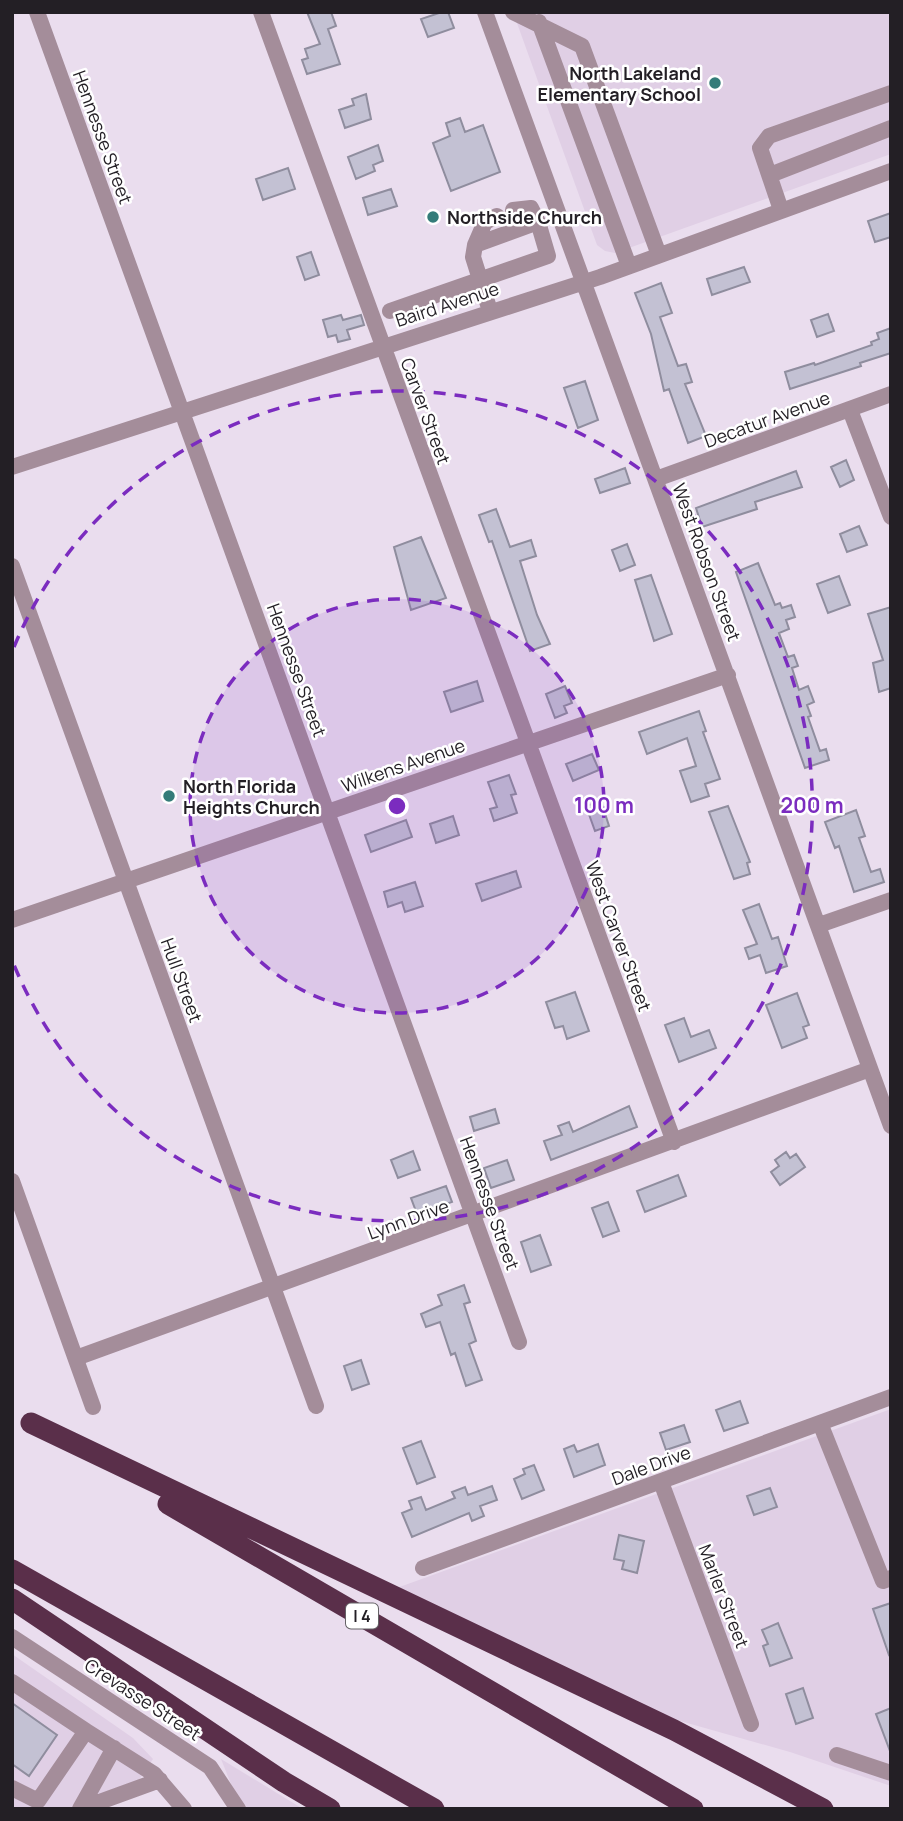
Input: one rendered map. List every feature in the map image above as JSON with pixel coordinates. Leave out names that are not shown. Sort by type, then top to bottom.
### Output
[{"type":"highway","name":"I 4","points":[[22,1418],[693,1809]]},
{"type":"highway","points":[[22,1418],[674,1730],[823,1809]]},
{"type":"highway","points":[[12,1570],[434,1809]]},
{"type":"highway","points":[[12,1599],[284,1782],[330,1809]]},
{"type":"street","name":"Hennesse Street","points":[[37,12],[329,810],[519,1342]]},
{"type":"street","name":"Carver Street","points":[[261,12],[528,743]]},
{"type":"street","name":"West Robson Street","points":[[485,12],[891,1126]]},
{"type":"street","points":[[492,32],[511,12],[539,22],[577,41],[586,52],[659,255]]},
{"type":"street","points":[[539,22],[629,266]]},
{"type":"street","points":[[781,210],[760,148],[769,136],[891,93]]},
{"type":"street","points":[[770,175],[891,128]]},
{"type":"street","name":"Baird Avenue","points":[[12,467],[629,266],[891,171]]},
{"type":"street","points":[[475,245],[556,207]]},
{"type":"street","points":[[390,311],[548,256],[537,218],[531,208],[513,211]]},
{"type":"street","points":[[491,311],[473,257],[485,222],[497,216]]},
{"type":"street","points":[[621,244],[651,233]]},
{"type":"street","points":[[424,300],[435,329]]},
{"type":"street","name":"Decatur Avenue","points":[[656,479],[891,394]]},
{"type":"street","points":[[850,410],[891,517]]},
{"type":"street","name":"Hull Street","points":[[12,566],[316,1406]]},
{"type":"street","name":"Wilkens Avenue","points":[[12,920],[126,878],[728,676]]},
{"type":"street","name":"West Carver Street","points":[[528,743],[674,1142]]},
{"type":"street","points":[[818,925],[891,900]]},
{"type":"street","name":"Lynn Drive","points":[[76,1358],[870,1069]]},
{"type":"street","points":[[12,1181],[93,1407]]},
{"type":"street","name":"Dale Drive","points":[[423,1568],[891,1397]]},
{"type":"street","points":[[820,1423],[883,1581],[891,1578]]},
{"type":"street","name":"Marler Street","points":[[661,1482],[751,1724]]},
{"type":"street","name":"Crevasse Street","points":[[12,1637],[210,1767],[238,1809]]},
{"type":"street","points":[[12,1682],[160,1780],[184,1809]]},
{"type":"street","points":[[12,1788],[42,1805],[86,1731]]},
{"type":"street","points":[[82,1808],[114,1748]]},
{"type":"street","points":[[837,1755],[891,1773]]},
{"type":"street","points":[[82,1808],[160,1780]]},
{"type":"shaded area","name":"North Lakeland Elementary School","points":[[513,12],[891,12],[891,154],[615,253],[605,251],[597,245]]},
{"type":"shaded area","points":[[891,1409],[891,1786],[790,1752],[666,1717],[394,1589]]},
{"type":"shaded area","points":[[12,1654],[133,1738],[153,1759],[139,1780],[67,1809],[12,1809]]},
{"type":"shaded area","points":[[221,1759],[303,1809],[241,1809]]},
{"type":"building","points":[[307,12],[331,12],[336,26],[328,29],[340,64],[307,74],[302,60],[308,58],[305,49],[320,44]]},
{"type":"building","points":[[448,12],[454,28],[428,37],[421,19]]},
{"type":"building","points":[[366,94],[371,119],[345,128],[339,110],[354,105],[352,99]]},
{"type":"building","points":[[460,118],[465,132],[483,125],[500,172],[451,191],[433,143],[450,136],[446,123]]},
{"type":"building","points":[[378,145],[383,161],[373,165],[375,171],[356,179],[348,157]]},
{"type":"building","points":[[288,168],[295,189],[263,200],[256,179]]},
{"type":"building","points":[[391,189],[397,206],[368,215],[363,198]]},
{"type":"building","points":[[891,213],[891,237],[875,242],[868,221]]},
{"type":"building","points":[[311,252],[319,275],[305,280],[297,257]]},
{"type":"building","points":[[744,267],[750,282],[712,295],[707,279]]},
{"type":"building","points":[[661,283],[672,313],[660,317],[678,366],[686,364],[692,382],[685,384],[706,436],[688,443],[669,389],[664,391],[651,334],[635,293]]},
{"type":"building","points":[[828,314],[834,331],[817,337],[811,320]]},
{"type":"building","points":[[341,315],[343,320],[361,315],[364,325],[347,330],[350,339],[338,342],[336,335],[328,337],[323,320]]},
{"type":"building","points":[[891,328],[891,353],[860,363],[861,366],[790,389],[785,372],[814,363],[815,365],[872,345],[871,342],[879,339],[877,333]]},
{"type":"building","points":[[585,381],[598,420],[578,428],[564,388]]},
{"type":"building","points":[[846,460],[854,480],[840,487],[831,467]]},
{"type":"building","points":[[625,468],[630,483],[600,493],[595,479]]},
{"type":"building","points":[[796,471],[802,487],[755,502],[757,509],[702,527],[696,508]]},
{"type":"building","points":[[496,509],[510,547],[531,540],[536,556],[520,561],[537,615],[550,644],[530,651],[492,541],[489,542],[479,515]]},
{"type":"building","points":[[859,526],[867,545],[847,552],[840,534]]},
{"type":"building","points":[[421,537],[446,598],[411,610],[394,547]]},
{"type":"building","points":[[627,544],[635,565],[620,571],[612,550]]},
{"type":"building","points":[[758,563],[775,605],[780,603],[782,608],[791,605],[795,617],[786,620],[789,629],[779,633],[788,657],[794,655],[798,666],[792,668],[799,690],[808,686],[814,702],[807,705],[811,716],[808,717],[820,751],[826,749],[829,760],[805,768],[736,572]]},
{"type":"building","points":[[651,575],[672,634],[654,641],[635,580]]},
{"type":"building","points":[[839,576],[850,605],[828,613],[817,584]]},
{"type":"building","points":[[891,607],[891,688],[879,692],[873,663],[883,660],[868,614]]},
{"type":"building","points":[[477,681],[483,701],[451,712],[444,692]]},
{"type":"building","points":[[565,686],[572,703],[564,706],[567,713],[555,718],[546,694]]},
{"type":"building","points":[[699,711],[706,731],[703,732],[720,779],[705,784],[709,796],[691,802],[680,771],[696,766],[687,738],[647,754],[639,732]]},
{"type":"building","points":[[592,754],[599,770],[573,781],[566,764]]},
{"type":"building","points":[[509,775],[516,794],[511,795],[517,813],[494,821],[490,809],[497,807],[488,782]]},
{"type":"building","points":[[601,801],[609,826],[595,831],[586,806]]},
{"type":"building","points":[[728,806],[750,862],[747,863],[750,874],[734,879],[709,812]]},
{"type":"building","points":[[856,810],[865,836],[859,838],[871,872],[880,869],[884,882],[854,892],[839,846],[835,848],[825,822]]},
{"type":"building","points":[[453,816],[459,835],[436,843],[430,824]]},
{"type":"building","points":[[406,820],[412,837],[371,852],[365,835]]},
{"type":"building","points":[[516,871],[521,887],[482,901],[476,884]]},
{"type":"building","points":[[415,882],[423,906],[405,912],[402,902],[388,907],[384,892]]},
{"type":"building","points":[[759,904],[772,939],[778,937],[787,966],[766,973],[760,955],[749,959],[745,948],[757,944],[743,910]]},
{"type":"building","points":[[575,992],[589,1031],[567,1039],[563,1026],[555,1028],[546,1002]]},
{"type":"building","points":[[797,993],[809,1025],[803,1027],[807,1038],[782,1048],[766,1005]]},
{"type":"building","points":[[684,1018],[691,1037],[709,1030],[716,1048],[679,1062],[665,1025]]},
{"type":"building","points":[[629,1106],[637,1127],[551,1160],[544,1141],[562,1135],[558,1126],[569,1122],[573,1132]]},
{"type":"building","points":[[495,1109],[499,1123],[474,1131],[470,1117]]},
{"type":"building","points":[[413,1151],[420,1170],[398,1178],[391,1160]]},
{"type":"building","points":[[786,1152],[790,1158],[796,1154],[805,1167],[780,1185],[771,1172],[779,1166],[775,1160]]},
{"type":"building","points":[[507,1160],[514,1180],[491,1188],[484,1168]]},
{"type":"building","points":[[678,1175],[686,1196],[645,1212],[637,1191]]},
{"type":"building","points":[[446,1186],[452,1202],[417,1214],[411,1198]]},
{"type":"building","points":[[608,1202],[619,1231],[603,1237],[592,1208]]},
{"type":"building","points":[[540,1235],[551,1265],[531,1272],[521,1242]]},
{"type":"building","points":[[464,1285],[470,1302],[464,1304],[476,1341],[469,1344],[482,1380],[466,1386],[455,1353],[451,1355],[440,1322],[426,1327],[421,1314],[442,1305],[438,1295]]},
{"type":"building","points":[[361,1360],[369,1384],[352,1390],[344,1366]]},
{"type":"building","points":[[740,1401],[748,1423],[724,1431],[716,1410]]},
{"type":"building","points":[[684,1425],[690,1442],[666,1450],[660,1433]]},
{"type":"building","points":[[421,1441],[435,1477],[417,1484],[403,1448]]},
{"type":"building","points":[[598,1444],[605,1465],[574,1477],[564,1449],[574,1445],[577,1452]]},
{"type":"building","points":[[534,1465],[544,1490],[522,1499],[514,1479],[525,1474],[523,1469]]},
{"type":"building","points":[[492,1486],[497,1500],[480,1506],[484,1516],[472,1521],[469,1513],[412,1537],[402,1513],[412,1509],[409,1501],[421,1497],[426,1510],[455,1498],[452,1492],[465,1487],[468,1495]]},
{"type":"building","points":[[770,1488],[777,1507],[754,1515],[747,1496]]},
{"type":"building","points":[[619,1535],[644,1541],[637,1573],[622,1569],[624,1561],[614,1559]]},
{"type":"building","points":[[891,1603],[891,1654],[889,1655],[873,1609]]},
{"type":"building","points":[[778,1623],[792,1658],[770,1666],[763,1646],[768,1644],[762,1630]]},
{"type":"building","points":[[803,1688],[813,1718],[796,1724],[786,1694]]},
{"type":"building","points":[[12,1703],[57,1735],[29,1776],[12,1764]]},
{"type":"building","points":[[891,1708],[891,1751],[890,1751],[876,1714]]},
{"type":"place","name":"North Lakeland Elementary School","points":[[715,83]]},
{"type":"place","name":"Northside Church","points":[[433,217]]},
{"type":"place","name":"North Florida Heights Church","points":[[169,796]]}]
